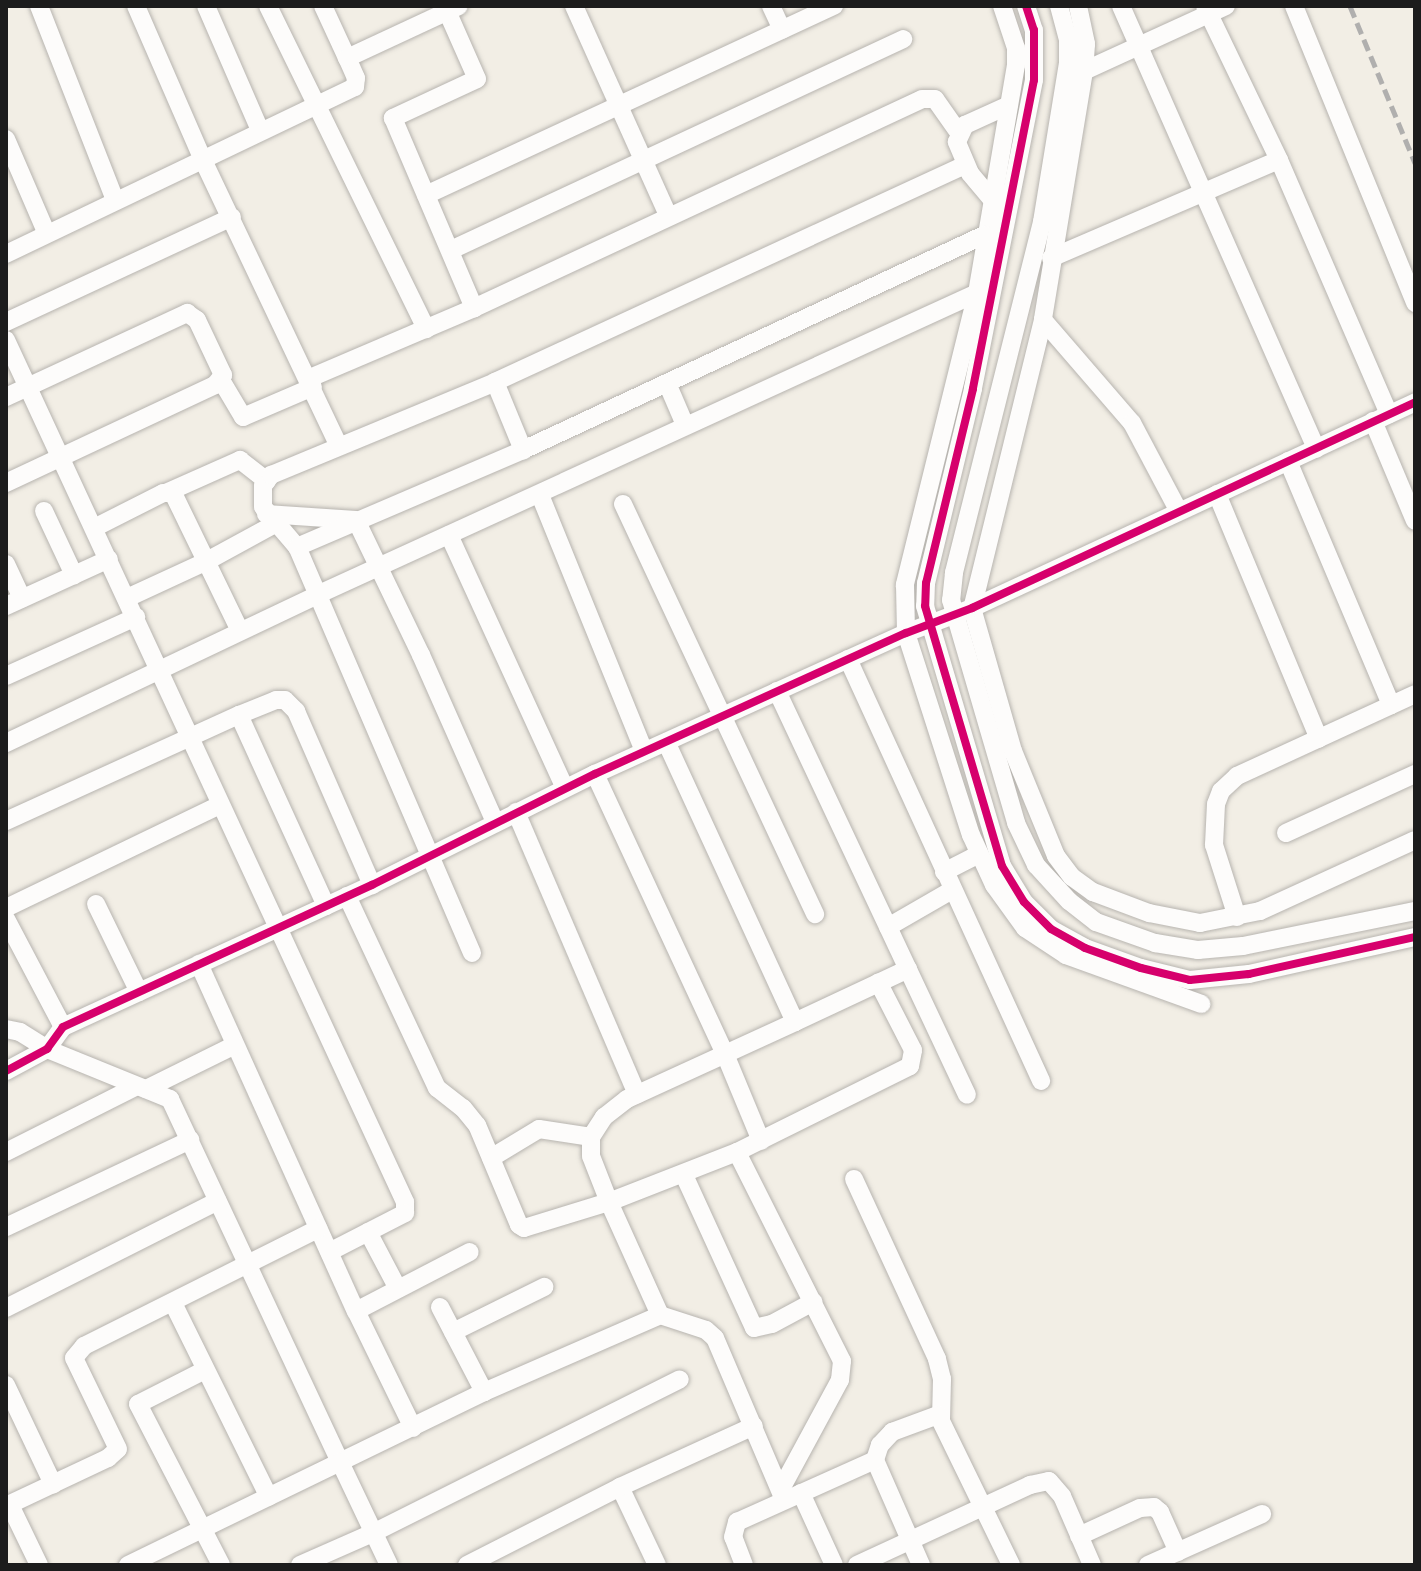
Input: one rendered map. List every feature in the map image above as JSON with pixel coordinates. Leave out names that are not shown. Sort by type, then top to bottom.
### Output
[{"type":"street","points":[[39,6],[115,200]]},
{"type":"street","points":[[136,6],[202,158],[312,383],[339,446]]},
{"type":"street","points":[[206,6],[260,130]]},
{"type":"street","points":[[268,6],[319,104],[426,329]]},
{"type":"street","points":[[6,254],[46,232],[358,84],[323,6]]},
{"type":"street","points":[[574,6],[668,215]]},
{"type":"street","points":[[771,6],[782,30]]},
{"type":"street","points":[[426,195],[616,104],[834,6]]},
{"type":"street","points":[[1002,6],[1016,48],[1009,105],[994,202],[984,235],[977,293],[905,585],[906,633],[923,695],[979,854],[1011,911],[1044,943],[1066,955],[1201,1004]]},
{"type":"street","points":[[1026,6],[1034,30],[1034,80],[973,389],[926,583],[928,626],[1002,866],[1024,902],[1051,929],[1085,948],[1141,968],[1190,980],[1249,974],[1415,937]]},
{"type":"street","points":[[1059,6],[1068,40],[1068,63],[1042,222],[954,573],[953,616],[1016,823],[1047,879],[1096,922],[1155,943],[1198,950],[1243,946],[1415,911]]},
{"type":"street","points":[[1078,6],[1086,44],[1084,71],[1043,320],[972,608],[1013,751],[1056,856],[1072,877],[1093,892],[1149,913],[1200,923],[1237,917],[1290,901],[1415,840]]},
{"type":"street","points":[[1121,6],[1316,449]]},
{"type":"street","points":[[1294,6],[1415,303]]},
{"type":"street","points":[[347,58],[453,8],[477,79],[393,118],[474,308]]},
{"type":"street","points":[[1084,71],[1213,9],[1279,160],[1381,418],[1415,521]]},
{"type":"street","points":[[451,250],[903,39]]},
{"type":"street","points":[[6,397],[187,313],[197,320],[221,368],[221,380],[243,417],[668,215],[922,99],[935,99],[959,133]]},
{"type":"street","points":[[994,202],[965,165],[957,142],[959,133],[975,118],[1009,105]]},
{"type":"street","points":[[6,139],[46,232]]},
{"type":"street","points":[[1051,258],[1279,160]]},
{"type":"street","points":[[472,953],[427,856],[297,547],[271,519],[261,495],[267,481],[271,475],[495,382],[965,165]]},
{"type":"street","points":[[6,322],[232,217]]},
{"type":"street","points":[[297,547],[523,450],[984,235]]},
{"type":"street","points":[[6,743],[317,595],[977,293]]},
{"type":"street","points":[[1043,320],[1132,423],[1178,510]]},
{"type":"street","points":[[6,340],[405,1202],[405,1213],[329,1252]]},
{"type":"street","points":[[6,483],[221,380]]},
{"type":"street","points":[[495,382],[523,450]]},
{"type":"street","points":[[667,383],[685,425]]},
{"type":"street","points":[[6,1071],[47,1049],[63,1027],[372,885],[565,788],[906,633],[972,608],[1415,402]]},
{"type":"street","points":[[94,528],[240,460],[267,481]]},
{"type":"street","points":[[1288,461],[1391,705]]},
{"type":"street","points":[[168,492],[177,499],[240,631]]},
{"type":"street","points":[[1217,494],[1319,739]]},
{"type":"street","points":[[540,495],[644,751]]},
{"type":"street","points":[[623,504],[815,914]]},
{"type":"street","points":[[44,511],[74,575]]},
{"type":"street","points":[[127,598],[207,561],[271,519],[356,520]]},
{"type":"street","points":[[356,520],[421,655],[495,822]]},
{"type":"street","points":[[449,535],[565,788]]},
{"type":"street","points":[[6,564],[14,602],[109,559]]},
{"type":"street","points":[[6,676],[136,617]]},
{"type":"street","points":[[848,659],[1041,1081]]},
{"type":"street","points":[[777,691],[967,1095]]},
{"type":"street","points":[[1237,917],[1214,845],[1216,804],[1221,791],[1237,776],[1415,694]]},
{"type":"street","points":[[6,821],[239,715],[276,700],[285,700],[296,711],[372,885]]},
{"type":"street","points":[[239,715],[326,906]]},
{"type":"street","points":[[666,742],[795,1022]]},
{"type":"street","points":[[595,774],[725,1054],[761,1141]]},
{"type":"street","points":[[1286,833],[1415,774]]},
{"type":"street","points":[[6,908],[220,805]]},
{"type":"street","points":[[516,812],[637,1094]]},
{"type":"street","points":[[944,872],[979,854]]},
{"type":"street","points":[[888,927],[952,890]]},
{"type":"street","points":[[347,896],[437,1088],[471,1116],[516,1218],[524,1228],[684,1175],[761,1141],[910,1066],[913,1050],[878,982]]},
{"type":"street","points":[[96,904],[139,992]]},
{"type":"street","points":[[6,919],[63,1027]]},
{"type":"street","points":[[199,964],[318,1229],[413,1428]]},
{"type":"street","points":[[660,1315],[591,1156],[591,1137],[616,1105],[908,969]]},
{"type":"street","points":[[6,1029],[30,1036],[47,1049],[170,1099],[389,1565]]},
{"type":"street","points":[[6,1152],[235,1045]]},
{"type":"street","points":[[491,1158],[539,1129],[591,1137]]},
{"type":"street","points":[[6,1227],[190,1140]]},
{"type":"street","points":[[737,1152],[839,1353],[843,1371],[789,1494]]},
{"type":"street","points":[[684,1175],[754,1328],[772,1324],[813,1302]]},
{"type":"street","points":[[854,1179],[937,1359],[942,1379],[941,1419],[1011,1565]]},
{"type":"street","points":[[6,1308],[218,1201]]},
{"type":"street","points":[[39,1565],[8,1506],[114,1454],[118,1449],[78,1366],[77,1352],[318,1229]]},
{"type":"street","points":[[368,1232],[398,1289]]},
{"type":"street","points":[[356,1311],[470,1252]]},
{"type":"street","points":[[453,1332],[544,1287]]},
{"type":"street","points":[[173,1303],[269,1497]]},
{"type":"street","points":[[440,1307],[484,1392]]},
{"type":"street","points":[[128,1565],[484,1392],[660,1315],[706,1330],[715,1338],[754,1426],[789,1494],[834,1565]]},
{"type":"street","points":[[106,1421],[205,1370]]},
{"type":"street","points":[[300,1565],[373,1533],[680,1379]]},
{"type":"street","points":[[6,1385],[53,1484]]},
{"type":"street","points":[[138,1404],[221,1565]]},
{"type":"street","points":[[921,1565],[875,1460],[880,1445],[892,1432],[932,1415],[941,1419]]},
{"type":"street","points":[[467,1565],[620,1487],[754,1426]]},
{"type":"street","points":[[744,1565],[733,1537],[733,1528],[745,1517],[789,1494],[875,1460]]},
{"type":"street","points":[[857,1565],[1030,1485],[1049,1481],[1062,1496],[1092,1565]]},
{"type":"street","points":[[620,1487],[657,1565]]},
{"type":"street","points":[[1079,1536],[1140,1508],[1154,1507],[1160,1512],[1178,1552]]},
{"type":"street","points":[[1153,1564],[1262,1514]]},
{"type":"railway","points":[[1350,6],[1415,163]]},
{"type":"cycle path","points":[[1026,6],[1034,30],[1034,80],[973,389],[926,583],[925,606],[1002,866],[1024,902],[1051,929],[1085,948],[1141,968],[1190,980],[1249,974],[1415,937]]},
{"type":"cycle path","points":[[6,1071],[47,1049],[63,1027],[372,885],[595,774],[906,633],[972,608],[1415,402]]}]
